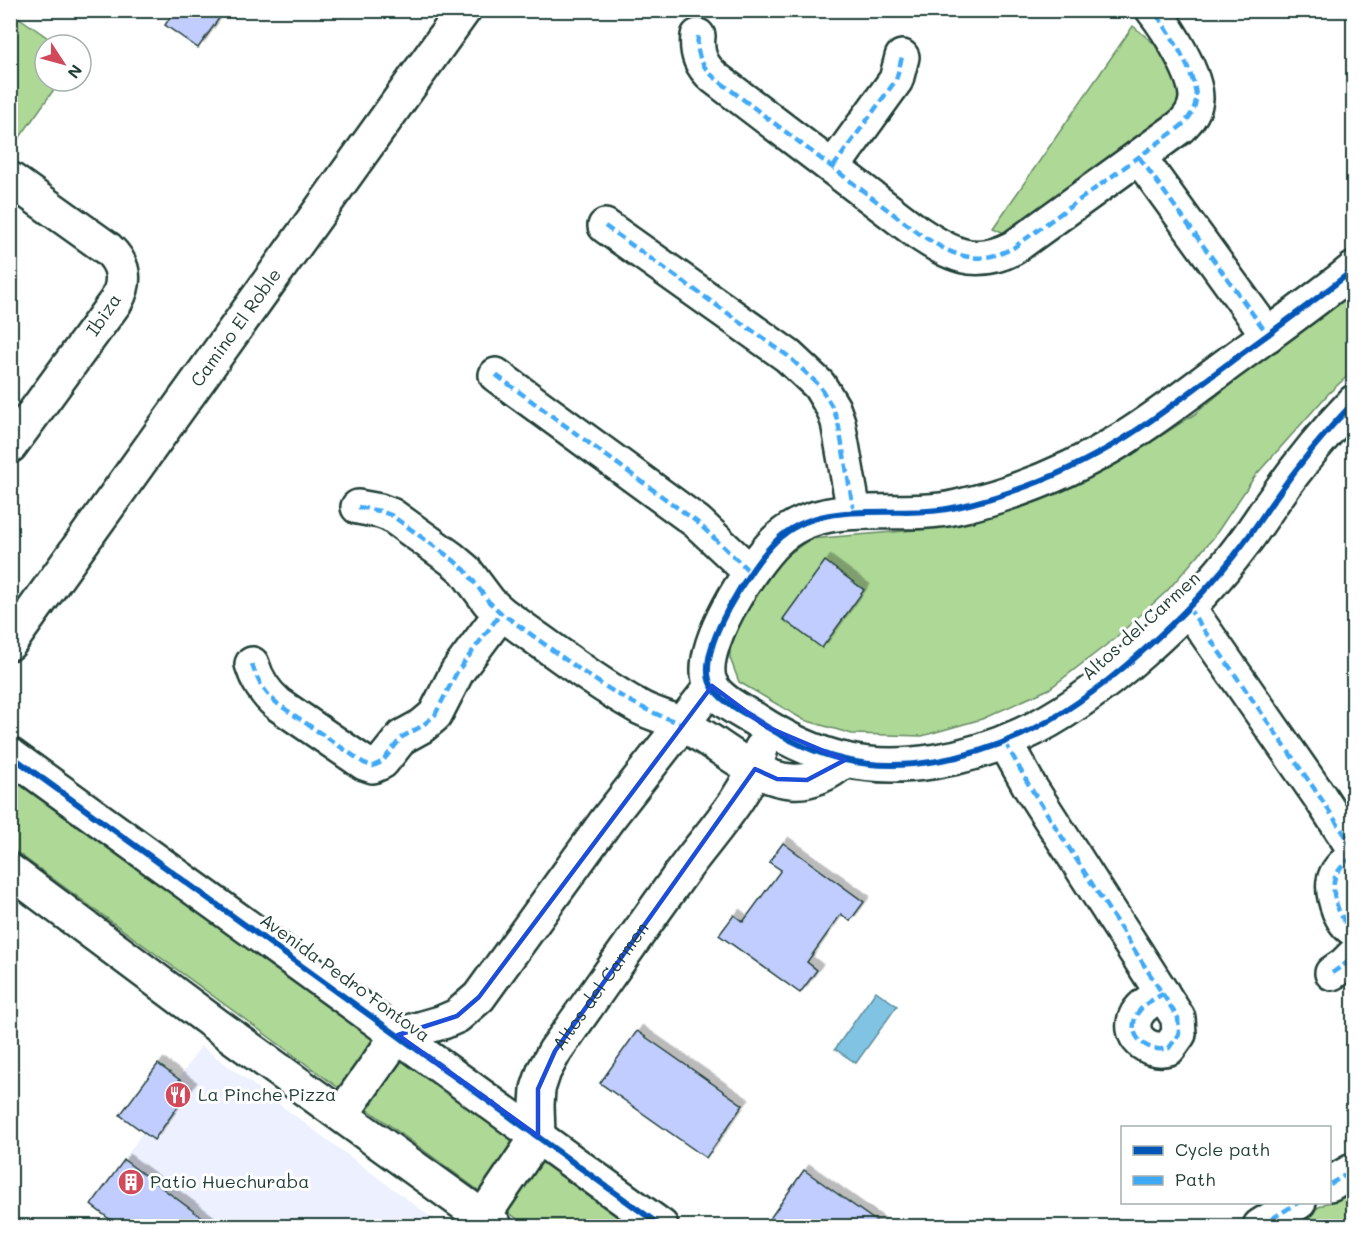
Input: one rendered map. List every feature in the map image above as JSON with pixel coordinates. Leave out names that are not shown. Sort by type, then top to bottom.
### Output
[{"type":"street","name":"Camino El Roble","points":[[10,643],[464,10]]},
{"type":"street","points":[[698,36],[698,53],[706,70],[937,245],[958,255],[981,258],[1013,248],[1186,122],[1194,108],[1195,88],[1178,48],[1153,10]]},
{"type":"street","points":[[833,167],[896,80],[902,57]]},
{"type":"street","points":[[1139,156],[1268,335]]},
{"type":"street","name":"Ibiza","points":[[10,179],[108,249],[121,264],[123,274],[123,284],[116,301],[10,446]]},
{"type":"street","points":[[605,226],[788,356],[819,385],[833,408],[838,422],[854,512]]},
{"type":"street","points":[[342,1114],[398,1035],[443,1022],[468,1008],[479,997],[607,820],[711,686],[709,662],[726,613],[750,572],[774,542],[788,530],[818,517],[854,512],[922,513],[944,510],[1010,491],[1067,469],[1096,455],[1148,423],[1353,269]]},
{"type":"street","points":[[496,375],[697,522],[750,572]]},
{"type":"street","name":"Altos del Carmen","points":[[711,686],[729,703],[767,727],[799,743],[845,760],[900,764],[955,756],[1005,742],[1044,724],[1085,696],[1145,648],[1188,607],[1228,564],[1311,450],[1352,407]]},
{"type":"street","points":[[358,507],[391,515],[452,559],[465,570],[489,602],[501,613],[613,691],[657,716],[683,724],[755,769],[777,779],[800,781],[834,770],[845,760]]},
{"type":"street","points":[[1188,607],[1320,797],[1353,849]]},
{"type":"street","points":[[252,664],[259,684],[268,695],[364,763],[373,766],[382,762],[402,737],[422,726],[435,715],[457,672],[501,613]]},
{"type":"street","name":"Altos del Carmen","points":[[538,1136],[538,1089],[544,1071],[555,1051],[743,790],[755,769],[767,727]]},
{"type":"street","points":[[1005,742],[1030,787],[1163,994]]},
{"type":"street","name":"Avenida Pedro Fontova","points":[[10,755],[661,1227]]},
{"type":"street","points":[[1353,857],[1337,871],[1333,888],[1343,921],[1353,930]]},
{"type":"street","points":[[10,871],[206,1017],[489,1222],[538,1136]]},
{"type":"street","points":[[1331,1183],[1353,1170]]},
{"type":"street","points":[[1260,1227],[1297,1204]]},
{"type":"highlighted area","points":[[712,686],[767,727],[845,760],[807,780],[777,779],[755,769],[555,1051],[538,1089],[538,1136],[398,1035],[457,1016],[479,997]]},
{"type":"shaded area","points":[[201,1046],[443,1226],[120,1226],[91,1205]]},
{"type":"green space","points":[[11,12],[41,33],[33,33],[33,93],[51,93],[13,147],[10,145]]},
{"type":"green space","points":[[1133,26],[1169,56],[1182,86],[1174,112],[1006,234],[993,228]]},
{"type":"green space","points":[[1353,283],[1353,371],[1329,393],[1255,476],[1214,537],[1167,591],[1114,639],[1049,689],[982,719],[922,736],[852,734],[804,720],[739,682],[730,658],[730,631],[770,568],[810,539],[928,529],[990,514],[1059,491],[1139,450],[1195,414]]},
{"type":"green space","points":[[11,765],[644,1226],[527,1226],[11,848]]},
{"type":"green space","points":[[1353,1186],[1353,1226],[1286,1226],[1324,1204],[1331,1204],[1331,1199]]},
{"type":"water","points":[[876,991],[897,1006],[856,1063],[835,1049]]},
{"type":"building","points":[[175,10],[225,10],[198,48],[165,25]]},
{"type":"building","points":[[825,561],[864,590],[822,648],[783,619]]},
{"type":"building","points":[[783,843],[864,902],[850,921],[841,914],[807,962],[817,970],[800,993],[719,935],[734,915],[743,922],[781,870],[769,862]]},
{"type":"building","points":[[637,1031],[743,1105],[706,1158],[600,1083]]},
{"type":"building","points":[[158,1064],[191,1088],[154,1140],[120,1115]]},
{"type":"building","name":"Patio Huechuraba","points":[[124,1160],[215,1227],[120,1227],[91,1205]]},
{"type":"building","points":[[804,1170],[884,1227],[764,1227]]},
{"type":"marked path","points":[[698,36],[700,59],[715,78],[917,232],[940,247],[974,258],[999,254],[1013,248],[1180,127],[1191,115],[1196,99],[1192,78],[1173,40],[1153,10]]},
{"type":"marked path","points":[[833,167],[896,80],[902,57]]},
{"type":"marked path","points":[[1139,157],[1268,335]]},
{"type":"marked path","points":[[605,226],[788,356],[819,385],[833,408],[838,422],[854,512]]},
{"type":"marked path","points":[[496,375],[697,522],[750,572]]},
{"type":"marked path","points":[[358,507],[391,515],[452,559],[465,570],[489,602],[501,613],[589,676],[634,703],[683,724]]},
{"type":"marked path","points":[[1188,607],[1354,849]]},
{"type":"marked path","points":[[252,664],[262,686],[278,704],[364,763],[373,766],[382,762],[402,737],[422,726],[435,715],[457,672],[501,613]]},
{"type":"marked path","points":[[1005,742],[1030,787],[1178,1018],[1179,1034],[1169,1048],[1161,1049],[1146,1046],[1141,1042],[1136,1036],[1134,1022],[1142,1007],[1152,1000],[1160,996],[1163,994]]},
{"type":"marked path","points":[[1354,857],[1340,868],[1333,887],[1339,911],[1343,919],[1354,930]]},
{"type":"marked path","points":[[1332,973],[1354,955]]},
{"type":"marked path","points":[[1331,1183],[1354,1170]]},
{"type":"marked path","points":[[1260,1226],[1296,1204]]},
{"type":"cycle path","points":[[1354,269],[1150,421],[1123,439],[1064,471],[1021,488],[957,507],[934,511],[838,514],[816,518],[795,527],[776,541],[766,552],[753,568],[728,609],[711,651],[708,670],[711,685],[719,696],[731,705],[787,738],[833,757],[867,764],[912,764],[957,757],[980,751],[1021,735],[1081,700],[1142,652],[1171,625],[1222,570],[1300,464],[1354,402]]},
{"type":"cycle path","points":[[10,755],[661,1226]]},
{"type":"place","name":"La Pinche Pizza","points":[[178,1095]]},
{"type":"place","name":"Patio Huechuraba","points":[[131,1182]]}]
